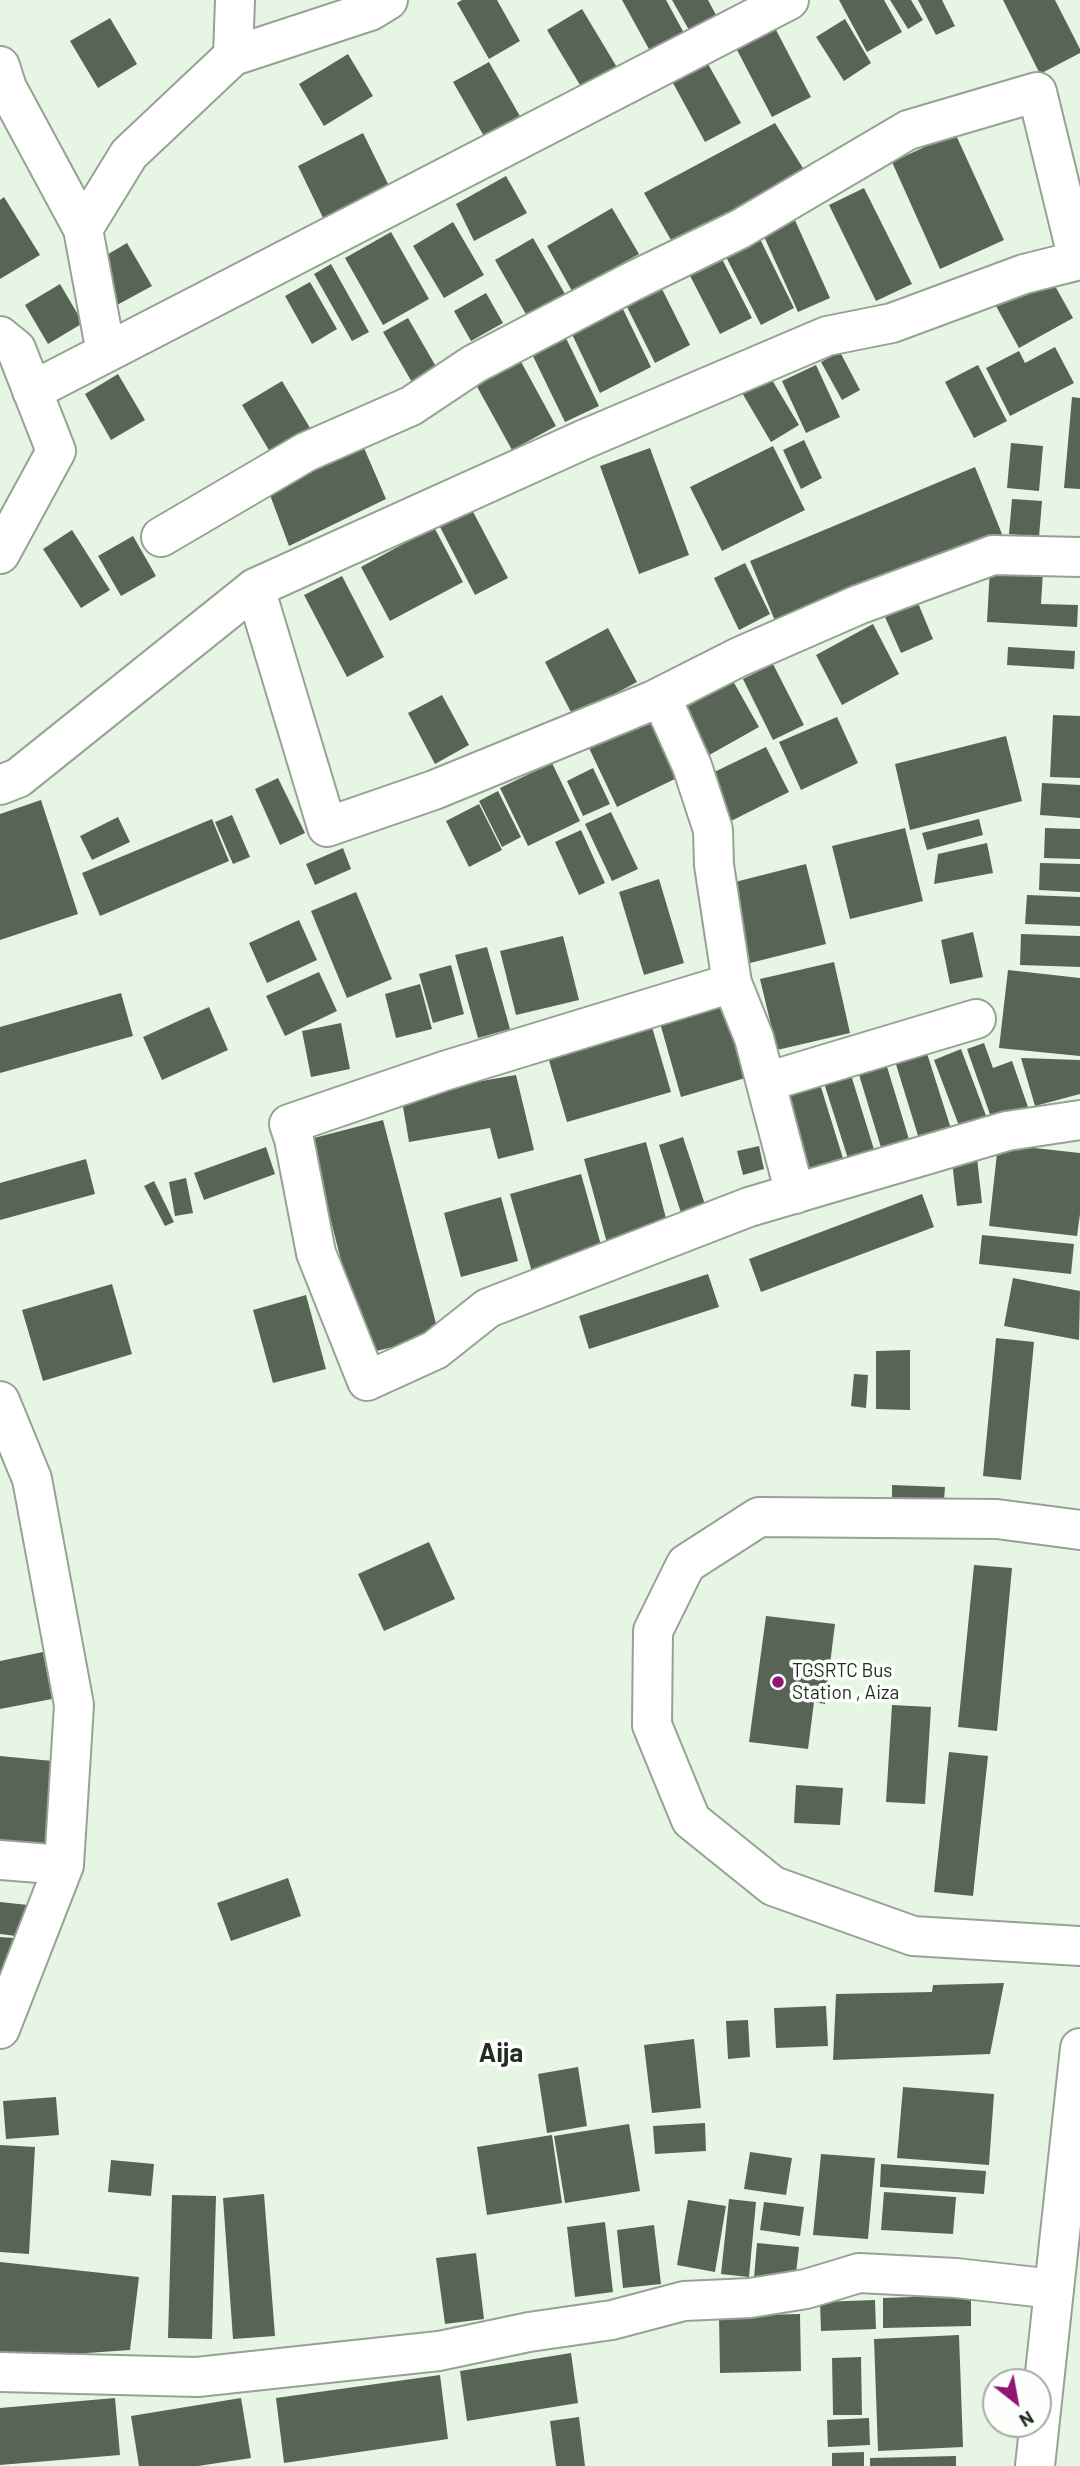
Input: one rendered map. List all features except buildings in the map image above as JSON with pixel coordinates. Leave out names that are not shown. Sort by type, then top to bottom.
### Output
[{"type":"street","points":[[233,56],[235,0]]},
{"type":"street","points":[[83,229],[129,154],[233,56],[370,11],[388,0]]},
{"type":"street","points":[[32,391],[789,0]]},
{"type":"street","points":[[2,81],[83,229],[106,353]]},
{"type":"street","points":[[0,785],[18,778],[255,588],[585,439],[827,336],[892,323],[1024,274],[1079,260],[1037,92],[908,130],[740,229],[474,364],[411,406],[306,452],[161,537]]},
{"type":"street","points":[[0,336],[16,349],[56,451],[0,554]]},
{"type":"street","points":[[255,588],[327,827],[434,790],[661,696],[739,657],[858,605],[993,555],[1080,557]]},
{"type":"street","points":[[661,696],[692,766],[713,830],[714,864],[732,984],[754,1038],[794,1194]]},
{"type":"street","points":[[732,984],[444,1072],[289,1124],[316,1253],[367,1381],[435,1350],[488,1308],[749,1207],[1007,1131],[1080,1120]]},
{"type":"street","points":[[766,1082],[976,1018]]},
{"type":"street","points":[[0,1401],[32,1479],[74,1705],[64,1865],[0,2029]]},
{"type":"street","points":[[1080,1530],[998,1519],[759,1517],[686,1564],[653,1631],[652,1725],[691,1820],[773,1886],[913,1936],[1080,1946]]},
{"type":"street","points":[[0,1860],[64,1865]]},
{"type":"street","points":[[1035,2466],[1080,2049]]},
{"type":"street","points":[[0,2372],[197,2377],[439,2351],[529,2332],[612,2320],[684,2301],[750,2298],[806,2289],[859,2273],[956,2278],[1054,2289]]},
{"type":"place","name":"TGSRTC Bus Station , Aiza","points":[[778,1682]]},
{"type":"district","name":"Aija","points":[[501,2053]]}]
